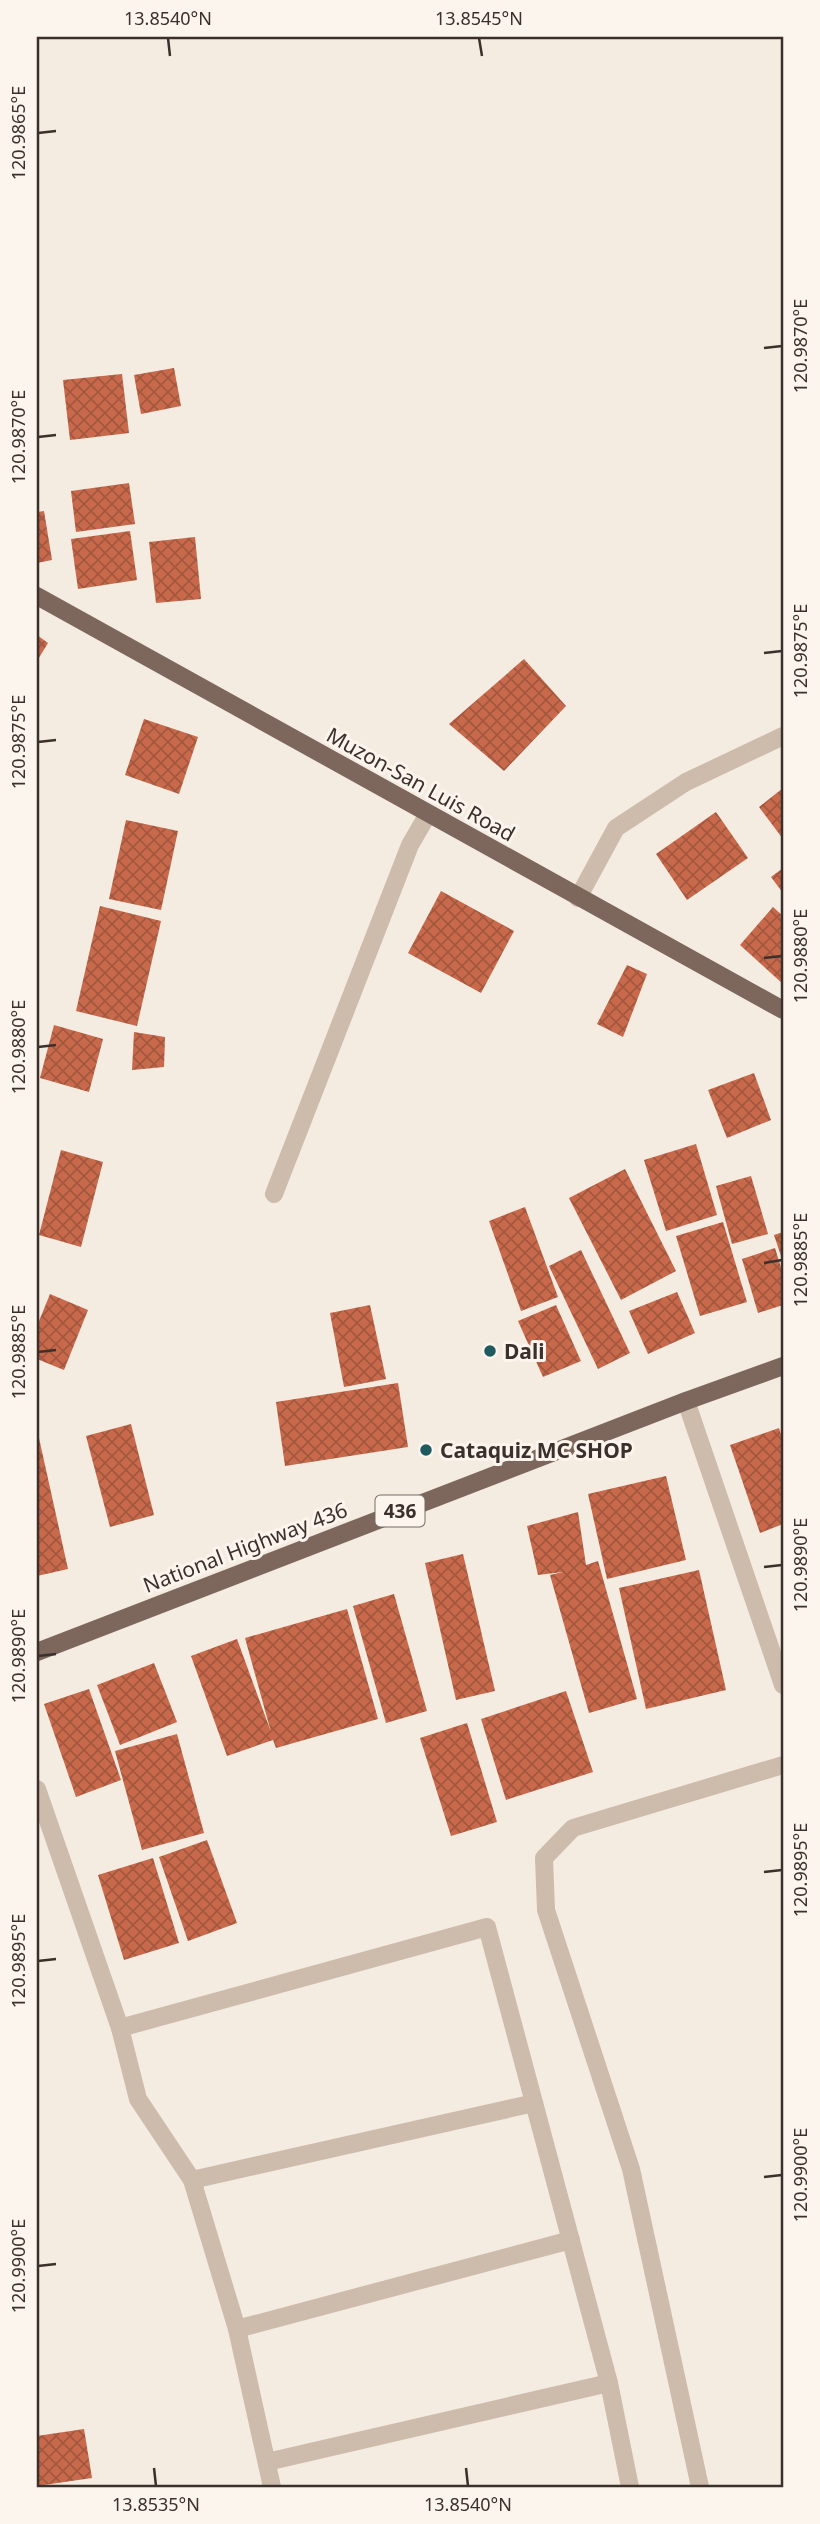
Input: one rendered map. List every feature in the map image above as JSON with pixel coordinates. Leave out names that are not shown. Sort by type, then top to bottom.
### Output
[{"type":"main road","name":"Muzon-San Luis Road","points":[[37,596],[783,1010]]},
{"type":"main road","name":"National Highway 436","points":[[37,1652],[783,1366]]},
{"type":"street","points":[[578,898],[616,828],[686,782],[783,736]]},
{"type":"street","points":[[274,1194],[410,845],[428,814]]},
{"type":"street","points":[[686,1401],[783,1685]]},
{"type":"street","points":[[700,2487],[631,2169],[546,1910],[544,1858],[573,1828],[783,1765]]},
{"type":"street","points":[[37,1788],[120,2028],[138,2099],[192,2180],[237,2329],[272,2487]]},
{"type":"street","points":[[120,2028],[487,1927],[610,2383],[630,2487]]},
{"type":"street","points":[[192,2180],[534,2103]]},
{"type":"street","points":[[237,2329],[571,2240]]},
{"type":"street","points":[[267,2462],[610,2383]]},
{"type":"building","points":[[174,368],[181,406],[141,414],[134,375]]},
{"type":"building","points":[[122,374],[129,433],[70,440],[63,380]]},
{"type":"building","points":[[129,483],[135,524],[76,532],[71,491]]},
{"type":"building","points":[[44,511],[52,560],[37,563],[37,512]]},
{"type":"building","points":[[130,531],[137,580],[78,589],[71,539]]},
{"type":"building","points":[[195,537],[201,599],[156,603],[149,542]]},
{"type":"building","points":[[37,635],[48,643],[37,661]]},
{"type":"building","points":[[524,659],[566,706],[504,771],[449,724]]},
{"type":"building","points":[[144,719],[198,737],[179,794],[125,775]]},
{"type":"building","points":[[783,788],[783,839],[759,807]]},
{"type":"building","points":[[716,812],[748,858],[687,900],[656,854]]},
{"type":"building","points":[[126,820],[178,831],[161,910],[109,899]]},
{"type":"building","points":[[783,868],[783,893],[771,877]]},
{"type":"building","points":[[441,891],[514,931],[481,993],[408,953]]},
{"type":"building","points":[[100,906],[161,921],[137,1026],[76,1011]]},
{"type":"building","points":[[773,907],[783,916],[783,984],[740,945]]},
{"type":"building","points":[[627,965],[647,974],[623,1037],[597,1024]]},
{"type":"building","points":[[54,1025],[103,1039],[89,1092],[40,1078]]},
{"type":"building","points":[[134,1032],[165,1037],[164,1067],[132,1070]]},
{"type":"building","points":[[754,1073],[771,1120],[727,1138],[708,1090]]},
{"type":"building","points":[[696,1144],[717,1215],[666,1231],[644,1160]]},
{"type":"building","points":[[61,1150],[103,1162],[81,1247],[39,1235]]},
{"type":"building","points":[[625,1169],[676,1271],[621,1300],[569,1198]]},
{"type":"building","points":[[751,1176],[768,1234],[732,1244],[716,1186]]},
{"type":"building","points":[[525,1207],[558,1297],[521,1311],[489,1221]]},
{"type":"building","points":[[723,1222],[747,1302],[700,1316],[676,1236]]},
{"type":"building","points":[[783,1232],[783,1262],[774,1235]]},
{"type":"building","points":[[775,1248],[783,1274],[783,1305],[758,1313],[742,1259]]},
{"type":"building","points":[[581,1250],[630,1353],[598,1369],[549,1266]]},
{"type":"building","points":[[677,1292],[695,1333],[648,1354],[629,1311]]},
{"type":"building","points":[[50,1294],[88,1310],[64,1370],[37,1359],[37,1326]]},
{"type":"building","points":[[370,1305],[386,1379],[344,1387],[330,1313]]},
{"type":"building","points":[[556,1305],[581,1361],[543,1377],[518,1321]]},
{"type":"building","points":[[398,1383],[408,1447],[285,1466],[276,1402]]},
{"type":"building","points":[[131,1424],[154,1515],[110,1527],[86,1436]]},
{"type":"building","points":[[779,1428],[783,1441],[783,1524],[760,1533],[730,1445]]},
{"type":"building","points":[[37,1429],[68,1569],[37,1576]]},
{"type":"building","points":[[666,1476],[686,1560],[607,1579],[588,1494]]},
{"type":"building","points":[[578,1512],[586,1565],[598,1561],[637,1699],[589,1713],[550,1575],[563,1572],[538,1575],[527,1526]]},
{"type":"building","points":[[463,1554],[495,1691],[456,1700],[425,1563]]},
{"type":"building","points":[[699,1570],[726,1690],[646,1709],[619,1588]]},
{"type":"building","points":[[394,1594],[427,1711],[386,1723],[353,1606]]},
{"type":"building","points":[[347,1609],[378,1719],[276,1748],[273,1740],[227,1756],[191,1656],[237,1639],[271,1732],[245,1638]]},
{"type":"building","points":[[154,1663],[177,1722],[120,1745],[97,1685]]},
{"type":"building","points":[[89,1689],[121,1780],[76,1797],[44,1704]]},
{"type":"building","points":[[566,1691],[593,1772],[506,1800],[481,1719]]},
{"type":"building","points":[[467,1723],[497,1822],[451,1836],[420,1738]]},
{"type":"building","points":[[177,1734],[204,1833],[142,1850],[115,1751]]},
{"type":"building","points":[[207,1840],[237,1923],[188,1941],[159,1857]]},
{"type":"building","points":[[153,1858],[179,1943],[124,1960],[98,1875]]},
{"type":"building","points":[[84,2429],[92,2478],[37,2486],[37,2436]]},
{"type":"place","name":"Dali","points":[[490,1351]]},
{"type":"place","name":"Cataquiz MC SHOP","points":[[426,1450]]}]
